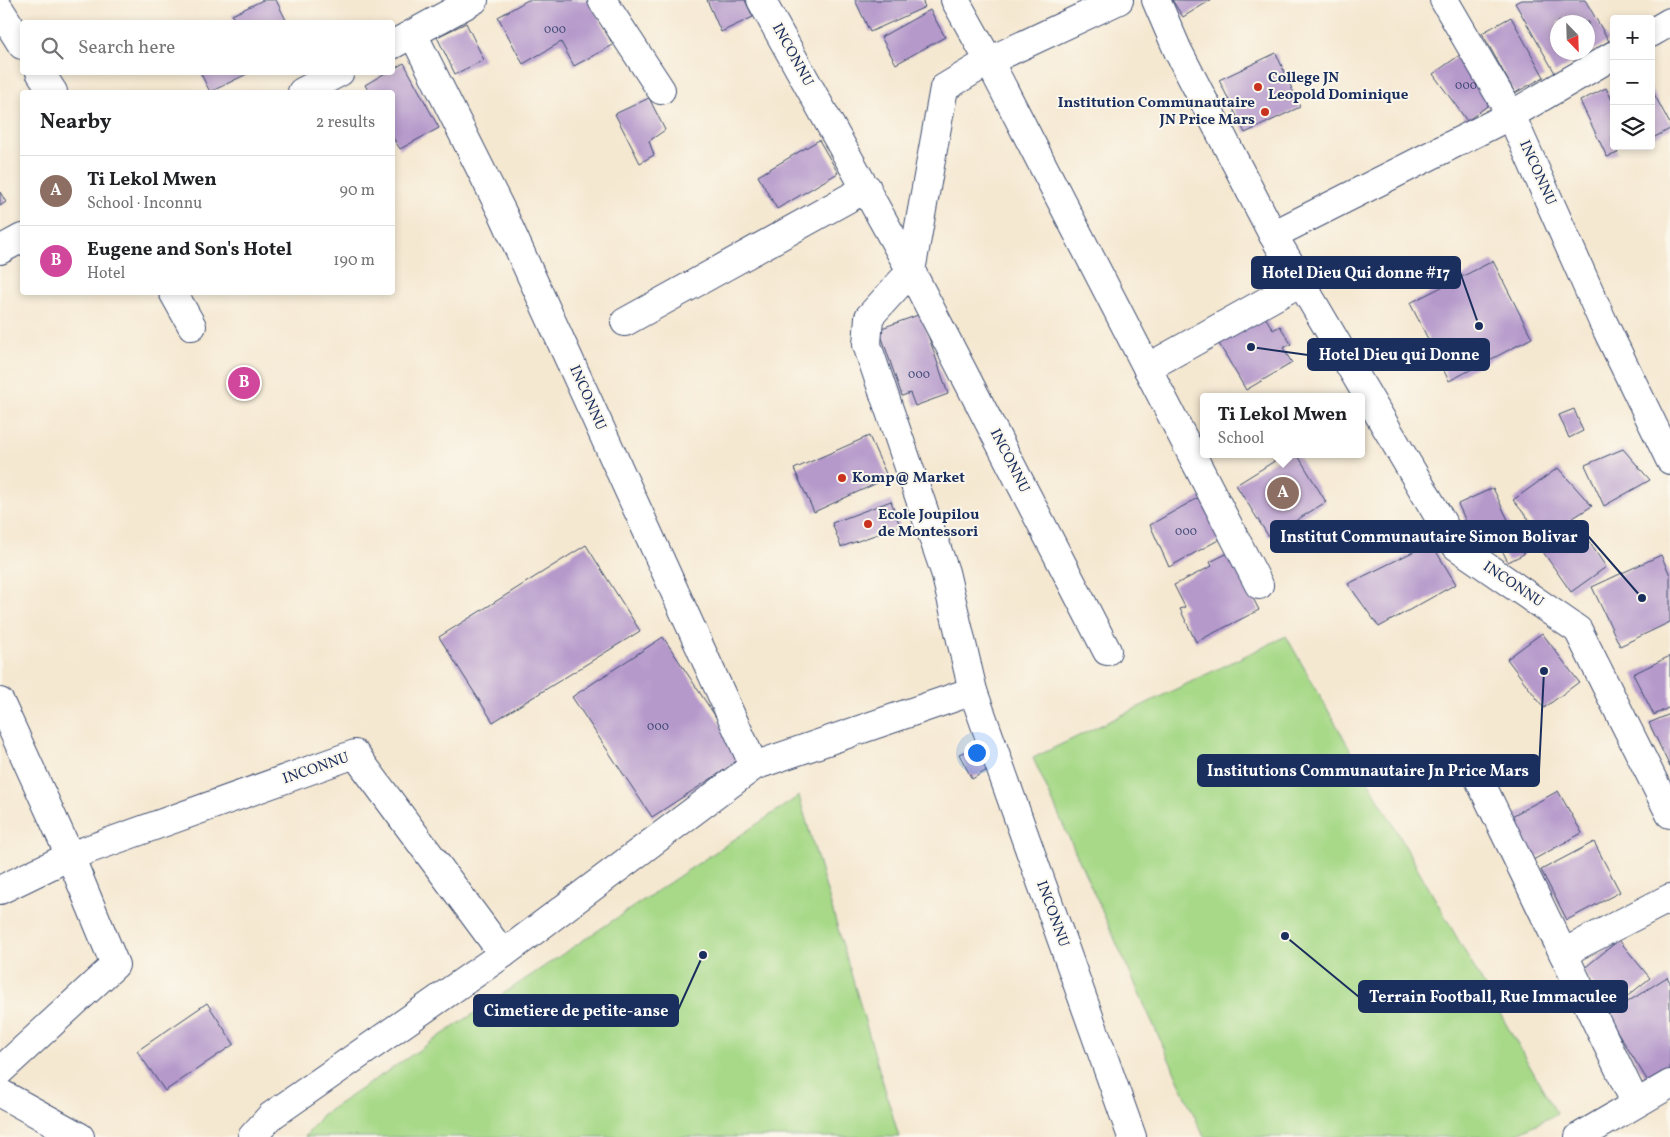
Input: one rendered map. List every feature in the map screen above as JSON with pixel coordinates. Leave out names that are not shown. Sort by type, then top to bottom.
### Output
[{"type":"street","name":"INCONNU","points":[[474,0],[403,39],[503,214],[754,766]]},
{"type":"street","points":[[602,0],[661,90]]},
{"type":"street","name":"INCONNU","points":[[761,0],[867,188],[1107,651]]},
{"type":"street","points":[[955,0],[989,61],[1259,585]]},
{"type":"street","points":[[911,271],[944,88],[989,61],[1119,0]]},
{"type":"street","name":"INCONNU","points":[[1156,0],[1178,51],[1273,235],[1456,546],[1578,630],[1670,814]]},
{"type":"street","name":"INCONNU","points":[[1444,0],[1511,114],[1603,322],[1670,460]]},
{"type":"street","points":[[0,10],[20,42]]},
{"type":"street","points":[[1655,31],[1670,22]]},
{"type":"street","points":[[1273,235],[1511,114],[1610,57]]},
{"type":"street","points":[[42,75],[52,90]]},
{"type":"street","points":[[306,90],[334,75]]},
{"type":"street","points":[[625,322],[867,188]]},
{"type":"street","points":[[0,250],[20,239]]},
{"type":"street","name":"INCONNU","points":[[911,271],[870,317],[867,345],[945,572],[973,691],[1132,1137]]},
{"type":"street","points":[[1147,368],[1301,282]]},
{"type":"street","points":[[175,295],[192,326]]},
{"type":"street","points":[[252,1137],[271,1116],[503,954],[754,766],[973,691]]},
{"type":"street","points":[[0,702],[70,856],[115,965],[0,1071]]},
{"type":"street","name":"INCONNU","points":[[0,890],[70,856],[355,754],[503,954]]},
{"type":"street","points":[[1475,771],[1636,1102]]},
{"type":"street","points":[[1563,953],[1670,898]]},
{"type":"street","points":[[1579,1137],[1636,1102],[1670,1084]]},
{"type":"street","points":[[0,1092],[80,1137]]},
{"type":"green space","points":[[1286,636],[1557,1114],[1510,1137],[1204,1137],[1033,758]]},
{"type":"green space","points":[[799,796],[899,1137],[305,1137],[322,1115]]},
{"type":"building","points":[[263,0],[276,0],[286,20],[234,20],[232,15]]},
{"type":"building","points":[[528,0],[589,0],[613,45],[574,66],[561,42],[523,64],[498,17]]},
{"type":"building","points":[[707,0],[745,0],[753,17],[721,32]]},
{"type":"building","points":[[855,0],[922,0],[925,7],[870,32]]},
{"type":"building","points":[[1172,0],[1211,0],[1183,17]]},
{"type":"building","points":[[1521,0],[1585,0],[1594,15],[1550,15],[1550,60],[1577,60],[1555,73],[1515,3]]},
{"type":"building","points":[[930,10],[945,37],[896,64],[881,37]]},
{"type":"building","points":[[1511,17],[1544,77],[1515,93],[1482,33]]},
{"type":"building","points":[[1595,17],[1609,41],[1595,49]]},
{"type":"building","points":[[466,23],[484,60],[455,74],[437,37]]},
{"type":"building","points":[[1464,52],[1498,98],[1467,121],[1433,74]]},
{"type":"building","points":[[1276,53],[1300,107],[1245,133],[1219,80]]},
{"type":"building","points":[[404,63],[439,128],[400,149],[395,141],[395,90],[368,90],[365,85],[382,75],[395,75],[395,68]]},
{"type":"building","points":[[202,75],[245,75],[214,90],[209,90]]},
{"type":"building","points":[[1606,88],[1610,96],[1610,150],[1616,150],[1618,153],[1607,157],[1580,101]]},
{"type":"building","points":[[1655,96],[1670,124],[1670,129],[1655,137]]},
{"type":"building","points":[[649,98],[665,130],[649,141],[654,155],[640,163],[615,114]]},
{"type":"building","points":[[819,140],[838,173],[777,209],[758,176]]},
{"type":"building","points":[[0,192],[6,202],[0,206]]},
{"type":"building","points":[[1493,261],[1532,338],[1449,381],[1410,303]]},
{"type":"building","points":[[921,314],[948,394],[915,406],[910,393],[902,396],[879,329]]},
{"type":"building","points":[[1264,315],[1273,330],[1280,326],[1291,344],[1283,348],[1292,363],[1246,390],[1218,342]]},
{"type":"building","points":[[1574,409],[1583,431],[1569,438],[1559,415]]},
{"type":"building","points":[[869,436],[888,478],[814,512],[794,469]]},
{"type":"building","points":[[1623,449],[1650,480],[1604,506],[1585,465]]},
{"type":"building","points":[[1280,458],[1299,458],[1326,502],[1269,537],[1236,485]]},
{"type":"building","points":[[1558,468],[1592,506],[1543,537],[1513,500]]},
{"type":"building","points":[[1493,488],[1524,554],[1508,562],[1499,544],[1480,552],[1458,504]]},
{"type":"building","points":[[1201,496],[1222,538],[1169,567],[1150,525]]},
{"type":"building","points":[[891,501],[900,526],[841,547],[832,523]]},
{"type":"building","points":[[1577,524],[1606,567],[1571,592],[1541,549]]},
{"type":"building","points":[[1431,543],[1456,584],[1379,627],[1348,584]]},
{"type":"building","points":[[586,545],[640,631],[493,722],[439,637]]},
{"type":"building","points":[[1230,552],[1259,610],[1196,642],[1180,609],[1185,607],[1174,585],[1212,566],[1210,562]]},
{"type":"building","points":[[1661,555],[1670,575],[1670,622],[1620,646],[1592,587]]},
{"type":"building","points":[[1542,633],[1579,682],[1544,708],[1507,659]]},
{"type":"building","points":[[663,637],[743,758],[652,817],[572,697]]},
{"type":"building","points":[[1670,656],[1670,707],[1654,715],[1633,674]]},
{"type":"building","points":[[1670,714],[1670,767],[1649,723]]},
{"type":"building","points":[[981,745],[994,766],[972,779],[959,754]]},
{"type":"building","points":[[1558,791],[1582,833],[1533,860],[1510,817]]},
{"type":"building","points":[[1594,842],[1620,892],[1567,920],[1541,870]]},
{"type":"building","points":[[1619,940],[1650,978],[1613,1008],[1582,970]]},
{"type":"building","points":[[1667,977],[1670,982],[1670,1071],[1649,1083],[1607,1015]]},
{"type":"building","points":[[207,1003],[234,1044],[165,1091],[137,1051]]},
{"type":"place","name":"College JN Leopold Dominique","points":[[1258,87]]},
{"type":"place","name":"Institution Communautaire JN Price Mars","points":[[1265,112]]},
{"type":"place","name":"Hotel Dieu Qui donne #17","points":[[1479,326]]},
{"type":"place","name":"Hotel Dieu qui Donne","points":[[1251,347]]},
{"type":"place","name":"Eugene and Son's Hotel","points":[[244,383]]},
{"type":"place","name":"Komp@ Market","points":[[842,478]]},
{"type":"place","name":"Ti Lekol Mwen","points":[[1283,493]]},
{"type":"place","name":"Ecole Joupilou de Montessori","points":[[868,524]]},
{"type":"place","name":"Institut Communautaire Simon Bolivar","points":[[1642,598]]},
{"type":"place","name":"Institutions Communautaire Jn Price Mars","points":[[1544,671]]},
{"type":"place","name":"Terrain Football, Rue Immaculee","points":[[1285,936]]},
{"type":"place","name":"Cimetiere de petite-anse","points":[[703,955]]}]
